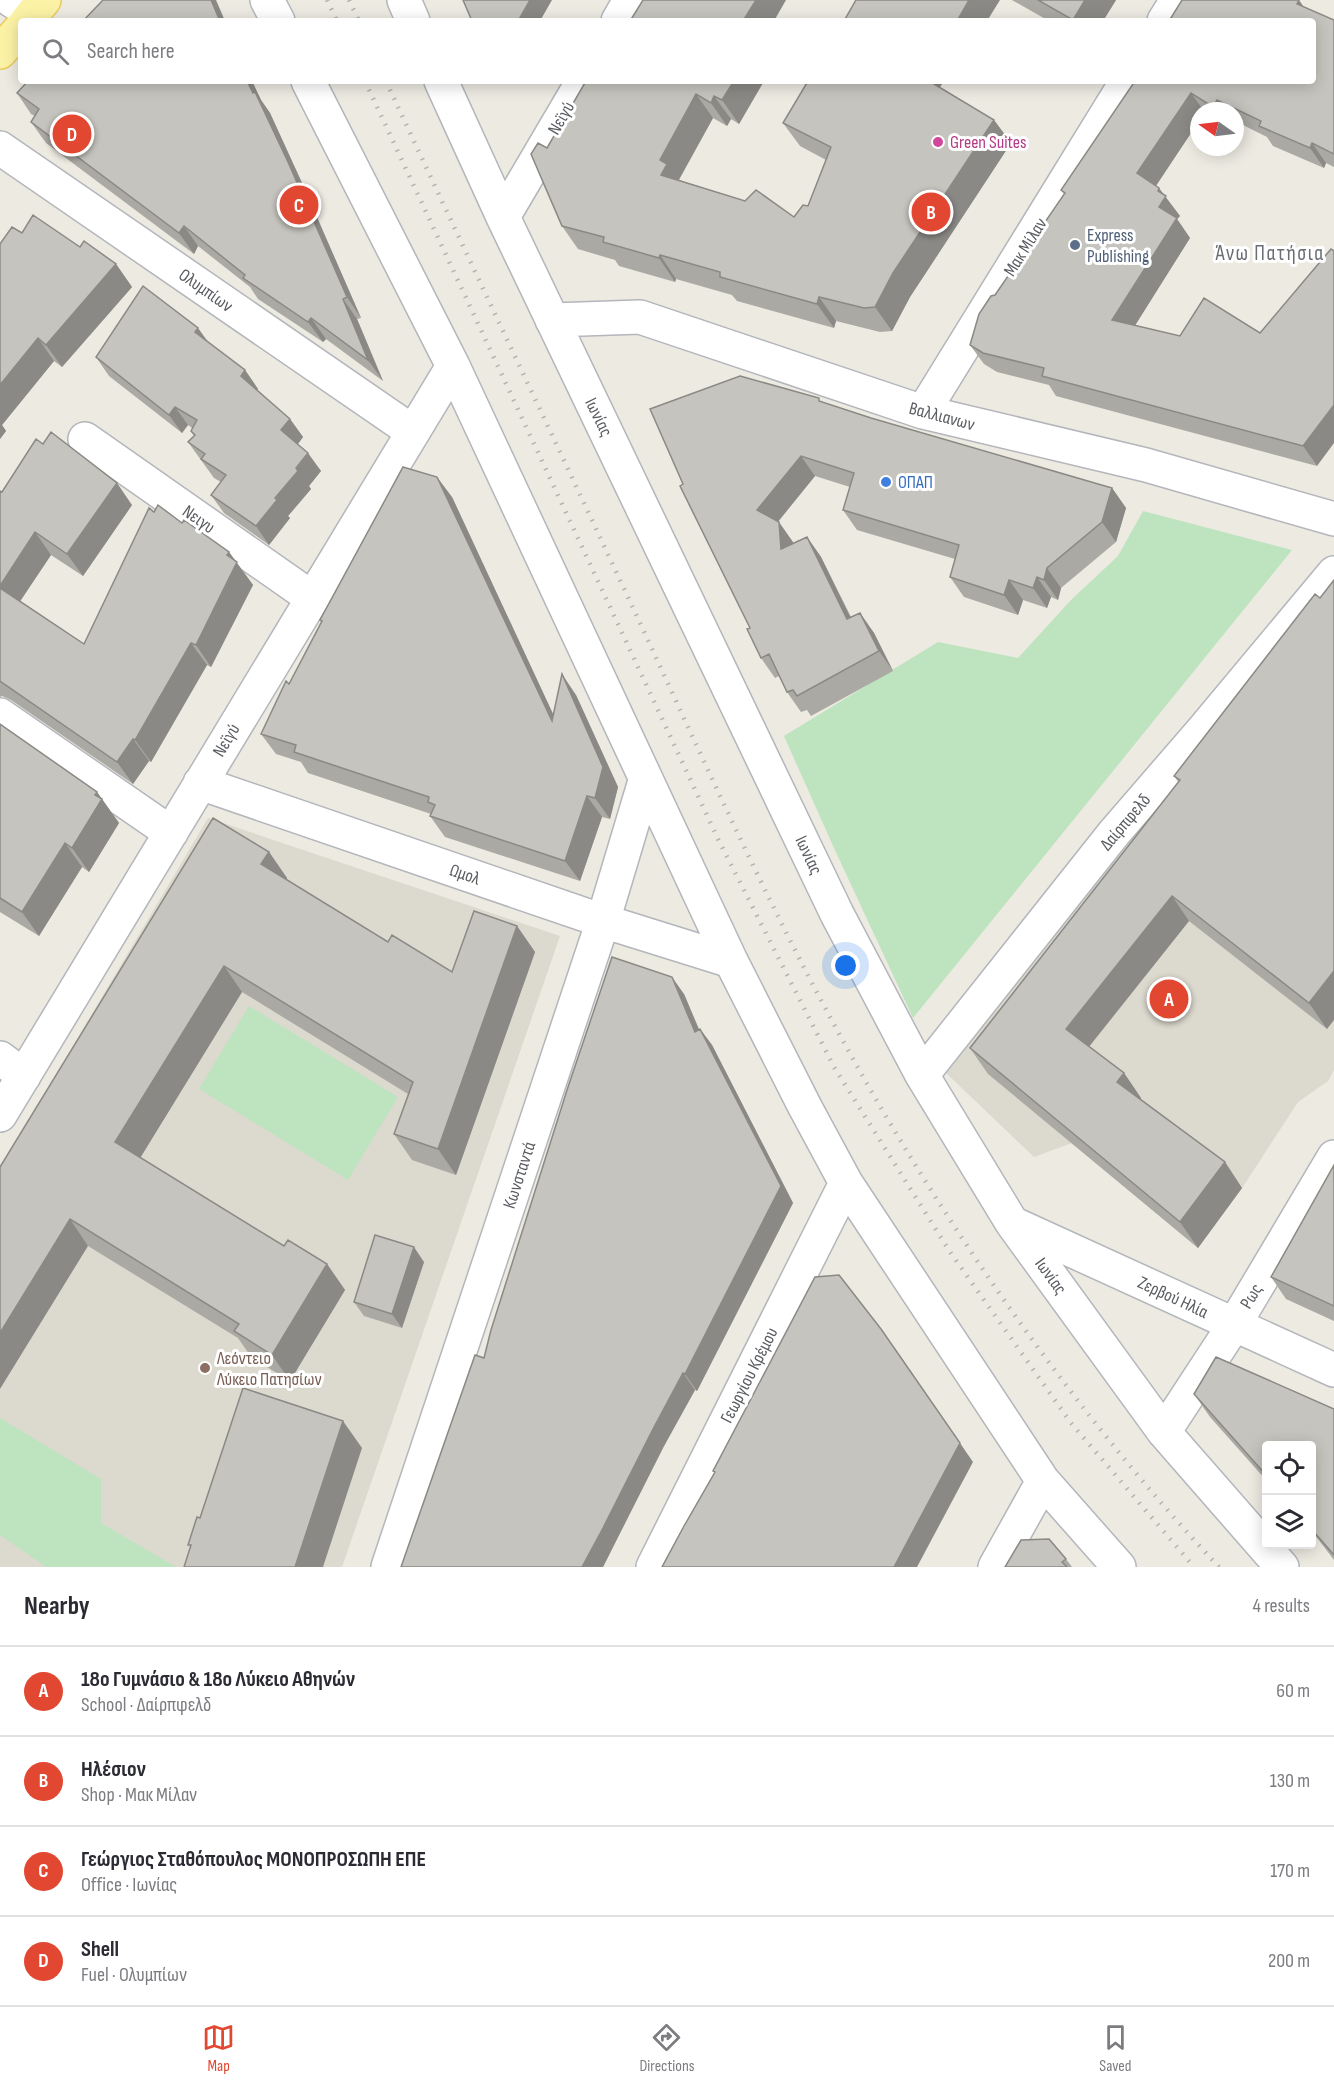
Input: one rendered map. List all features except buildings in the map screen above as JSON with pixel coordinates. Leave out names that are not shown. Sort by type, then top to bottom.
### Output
[{"type":"main road","points":[[0,52],[18,26]]},
{"type":"street","points":[[267,0],[276,18]]},
{"type":"street","points":[[404,0],[412,18]]},
{"type":"street","points":[[620,18],[630,0]]},
{"type":"street","points":[[1166,18],[1177,0]]},
{"type":"street","points":[[310,84],[453,366],[731,961],[846,1183],[1043,1481],[1119,1567]]},
{"type":"street","name":"Ιωνίας","points":[[442,84],[503,217],[837,914],[922,1075],[1012,1223],[1164,1432],[1282,1567]]},
{"type":"street","name":"Νεϊγύ","points":[[503,217],[581,84]]},
{"type":"street","name":"Μακ Μίλαν","points":[[923,412],[1125,84]]},
{"type":"street","name":"Ολυμπίων","points":[[0,148],[413,432]]},
{"type":"street","name":"Βαλλιανων","points":[[552,320],[640,317],[923,412],[1146,465],[1334,519]]},
{"type":"street","name":"Νεϊγύ","points":[[0,1115],[12,1067],[171,833],[453,366]]},
{"type":"street","name":"Νειγυ","points":[[85,439],[312,598]]},
{"type":"street","name":"Δαίρπφελδ","points":[[922,1075],[1114,833],[1334,573]]},
{"type":"street","points":[[0,715],[171,833]]},
{"type":"street","name":"Κωνσταντά","points":[[388,1567],[603,921],[645,781]]},
{"type":"street","name":"Ωμολ","points":[[200,783],[603,921],[731,961]]},
{"type":"street","name":"Ρως","points":[[1164,1432],[1234,1325],[1334,1157]]},
{"type":"street","name":"Γεωργίου Κρέμου","points":[[653,1567],[846,1183]]},
{"type":"street","name":"Ζερβού Ηλία","points":[[1012,1223],[1334,1370]]},
{"type":"street","points":[[995,1567],[1043,1481]]},
{"type":"shaded area","points":[[1158,807],[1334,928],[1334,1070],[1328,1081],[1298,1102],[1242,1188],[1198,1248],[1072,1143],[1034,1157],[945,1072]]},
{"type":"shaded area","name":"Λεόντειο Λύκειο Πατησίων","points":[[208,818],[560,936],[342,1567],[0,1567],[0,1169]]},
{"type":"green space","points":[[1143,511],[1292,550],[913,1018],[784,736],[938,642],[1018,658],[1071,600],[1118,556]]},
{"type":"green space","points":[[249,1006],[398,1097],[348,1180],[199,1089]]},
{"type":"green space","points":[[0,1418],[101,1479],[101,1523],[176,1567],[46,1567],[0,1535]]},
{"type":"railway","points":[[327,0],[336,18]]},
{"type":"railway","points":[[349,0],[358,18]]},
{"type":"railway","points":[[366,84],[719,841],[834,1067],[950,1252],[1071,1423],[1194,1567]]},
{"type":"railway","points":[[387,84],[739,837],[794,949],[853,1059],[932,1192],[1021,1324],[1117,1450],[1219,1567]]},
{"type":"place","name":"Shell","points":[[72,134]]},
{"type":"place","name":"Green Suites","points":[[938,142]]},
{"type":"place","name":"Γεώργιος Σταθόπουλος ΜΟΝΟΠΡΟΣΩΠΗ ΕΠΕ","points":[[299,205]]},
{"type":"place","name":"Ηλέσιον","points":[[931,212]]},
{"type":"place","name":"Express Publishing","points":[[1075,245]]},
{"type":"place","name":"ΟΠΑΠ","points":[[886,482]]},
{"type":"place","name":"18ο Γυμνάσιο & 18ο Λύκειο Αθηνών","points":[[1169,999]]},
{"type":"place","name":"Λεόντειο Λύκειο Πατησίων","points":[[205,1368]]},
{"type":"district","name":"Άνω Πατήσια","points":[[1270,253]]}]
